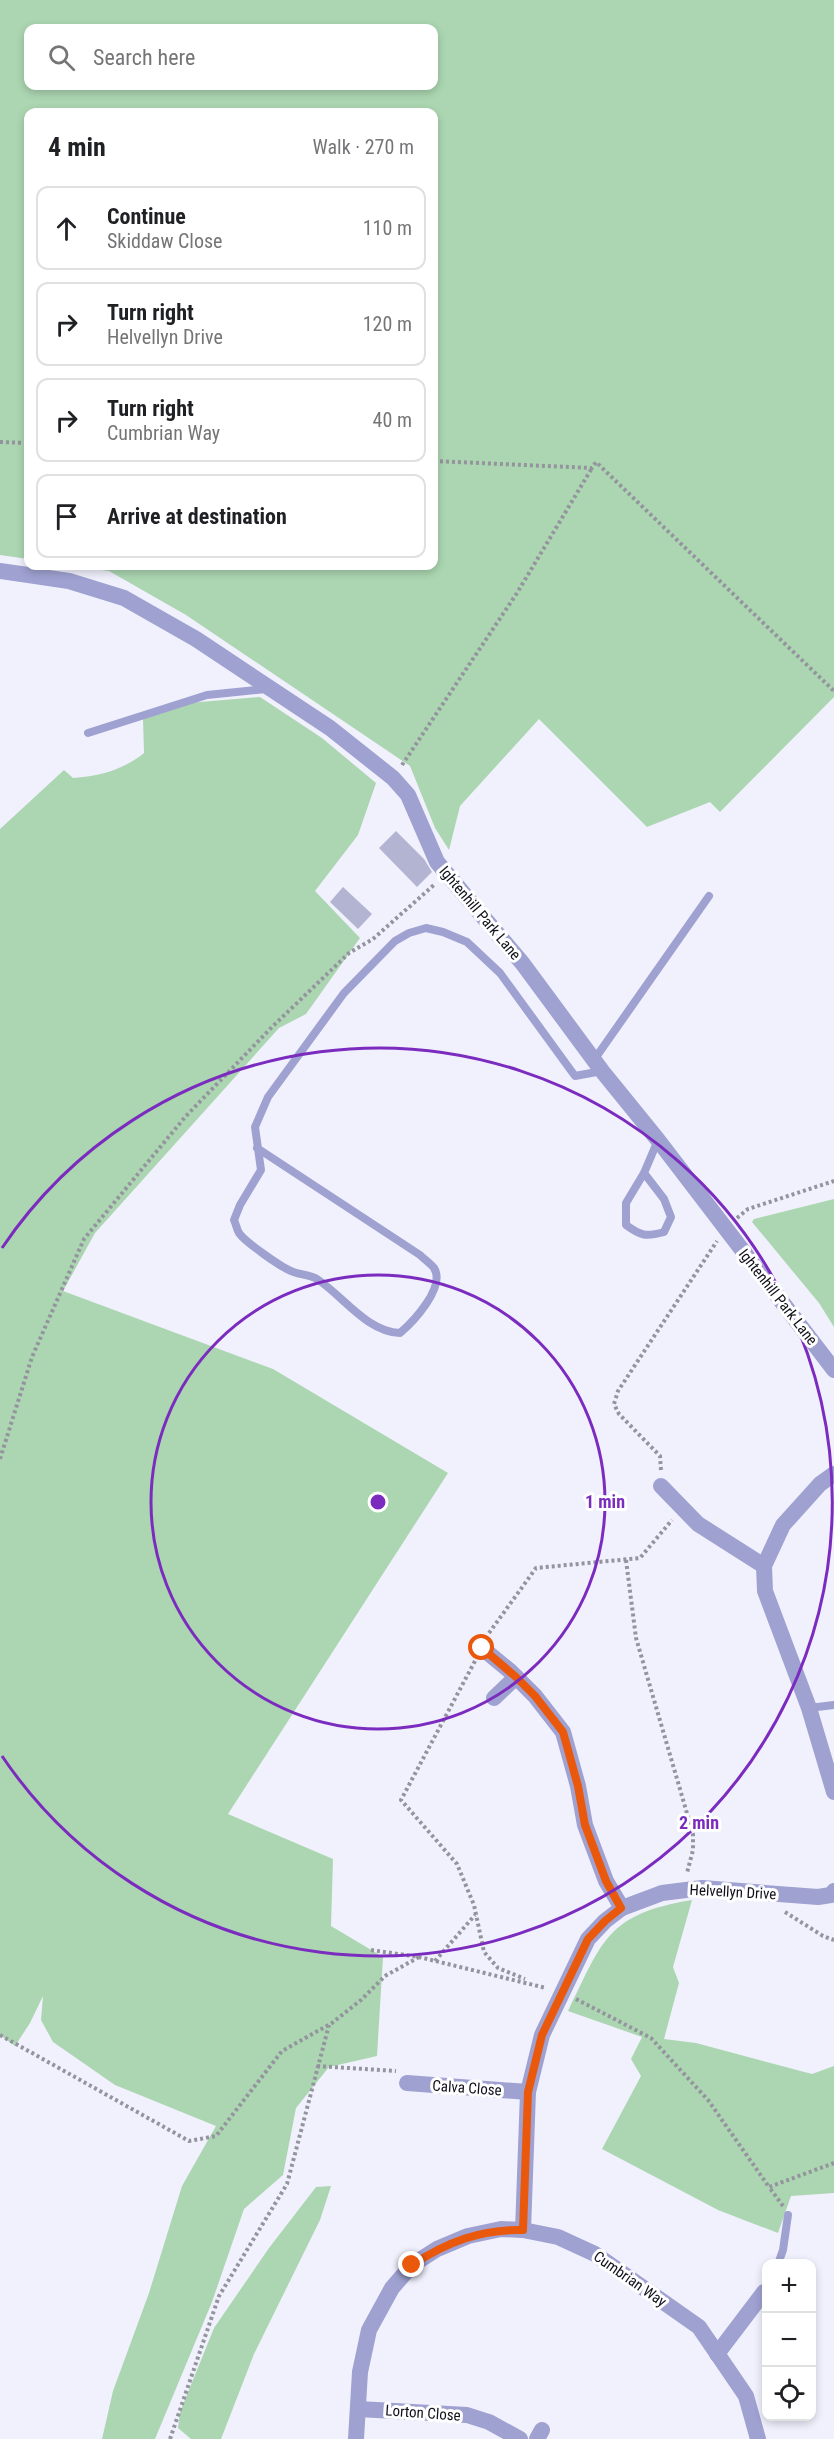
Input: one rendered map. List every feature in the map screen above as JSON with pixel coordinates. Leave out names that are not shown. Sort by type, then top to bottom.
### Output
[{"type":"street","name":"Ightenhill Park Lane","points":[[0,571],[69,581],[124,598],[196,639],[330,728],[393,778],[408,795],[437,862],[523,964],[598,1065],[834,1370]]},
{"type":"street","points":[[834,1474],[820,1484],[783,1525],[765,1566],[765,1591],[809,1708],[834,1792]]},
{"type":"street","points":[[661,1486],[698,1524],[765,1566]]},
{"type":"street","points":[[482,1648],[535,1696],[563,1732],[578,1786],[585,1825],[606,1881],[621,1908]]},
{"type":"street","points":[[494,1698],[516,1677]]},
{"type":"street","name":"Helvellyn Drive","points":[[523,2230],[528,2092],[542,2035],[588,1939],[621,1908],[642,1899],[683,1889],[741,1890],[818,1898],[833,1894]]},
{"type":"street","name":"Calva Close","points":[[414,2089],[528,2092]]},
{"type":"street","name":"Cumbrian Way","points":[[356,2439],[360,2372],[369,2330],[392,2288],[412,2265],[437,2249],[468,2236],[501,2229],[523,2230],[558,2237],[595,2254],[699,2327],[746,2396],[758,2439]]},
{"type":"street","points":[[717,2354],[762,2294]]},
{"type":"street","name":"Lorton Close","points":[[358,2409],[467,2415],[489,2422],[520,2439]]},
{"type":"lane","points":[[88,733],[207,695],[270,688]]},
{"type":"lane","points":[[257,1148],[410,1249],[434,1269],[437,1281],[434,1291],[412,1323],[400,1333],[381,1329],[316,1279],[305,1273],[292,1272],[239,1233],[234,1220],[240,1205],[261,1170],[257,1148],[255,1127],[268,1097],[344,993],[395,941],[409,933],[426,928],[443,932],[466,942],[500,973],[575,1076],[598,1065],[709,896]]},
{"type":"lane","points":[[644,1173],[664,1199],[671,1217],[664,1232],[648,1237],[626,1226],[626,1203],[644,1173],[658,1140]]},
{"type":"lane","points":[[809,1708],[834,1705]]},
{"type":"lane","points":[[780,2259],[788,2215]]},
{"type":"path","points":[[0,442],[24,443]]},
{"type":"path","points":[[438,461],[592,468]]},
{"type":"path","points":[[393,778],[518,593],[596,462],[834,691]]},
{"type":"path","points":[[0,1459],[32,1357],[84,1239],[186,1116],[272,1027],[349,953],[373,939],[447,873]]},
{"type":"path","points":[[661,1486],[660,1456],[619,1414],[614,1404],[618,1391],[725,1228],[748,1209],[834,1181]]},
{"type":"path","points":[[525,1979],[498,1968],[484,1952],[474,1905],[457,1864],[401,1800],[491,1627],[536,1568],[640,1558],[682,1508]]},
{"type":"path","points":[[626,1560],[636,1638],[693,1834],[693,1850],[683,1889]]},
{"type":"path","points":[[778,1908],[823,1936],[834,1940]]},
{"type":"path","points":[[435,1961],[476,1915]]},
{"type":"path","points":[[371,1950],[418,1957],[562,1992],[651,2038],[708,2100],[788,2215]]},
{"type":"path","points":[[0,2035],[189,2141],[216,2136],[282,2051],[329,2025],[361,2000],[385,1976],[418,1957]]},
{"type":"path","points":[[170,2439],[219,2296],[287,2184],[329,2025]]},
{"type":"path","points":[[317,2066],[396,2071],[414,2089]]},
{"type":"path","points":[[770,2187],[834,2163]]},
{"type":"green space","points":[[0,0],[834,0],[834,697],[720,812],[710,802],[647,827],[539,719],[460,806],[449,850],[435,828],[410,766],[186,615],[109,571],[102,570],[438,570],[438,108],[24,108],[24,558],[0,555]]},
{"type":"green space","points":[[260,697],[322,738],[376,783],[358,835],[315,891],[360,938],[306,1014],[279,1028],[95,1233],[63,1291],[273,1369],[448,1473],[228,1814],[333,1859],[331,1926],[383,1957],[377,2056],[329,2067],[296,2108],[283,2175],[244,2209],[212,2302],[155,2439],[102,2439],[113,2391],[149,2293],[182,2186],[216,2126],[115,2085],[53,2042],[41,2020],[43,1996],[30,2023],[15,2046],[0,2035],[0,829],[64,770],[73,778],[93,776],[128,764],[144,753],[143,719],[188,703]]},
{"type":"green space","points":[[834,1199],[834,1327],[819,1303],[752,1222],[754,1219]]},
{"type":"green space","points":[[692,1900],[673,1967],[679,1983],[664,2039],[696,2043],[812,2074],[834,2066],[834,2193],[791,2196],[778,2233],[718,2210],[602,2149],[641,2076],[631,2059],[642,2037],[568,2011],[600,1948],[611,1934],[642,1913]]},
{"type":"green space","points":[[331,2186],[320,2220],[254,2354],[221,2439],[191,2439],[178,2428],[180,2412],[214,2328],[269,2248],[316,2187]]},
{"type":"building","points":[[396,831],[424,859],[432,872],[417,887],[379,848]]},
{"type":"building","points":[[343,887],[372,914],[358,929],[330,902]]},
{"type":"route","points":[[412,2265],[437,2249],[468,2236],[501,2229],[523,2230],[528,2092],[542,2035],[588,1939],[621,1908],[606,1881],[585,1825],[578,1786],[563,1732],[535,1696],[482,1648]]}]
